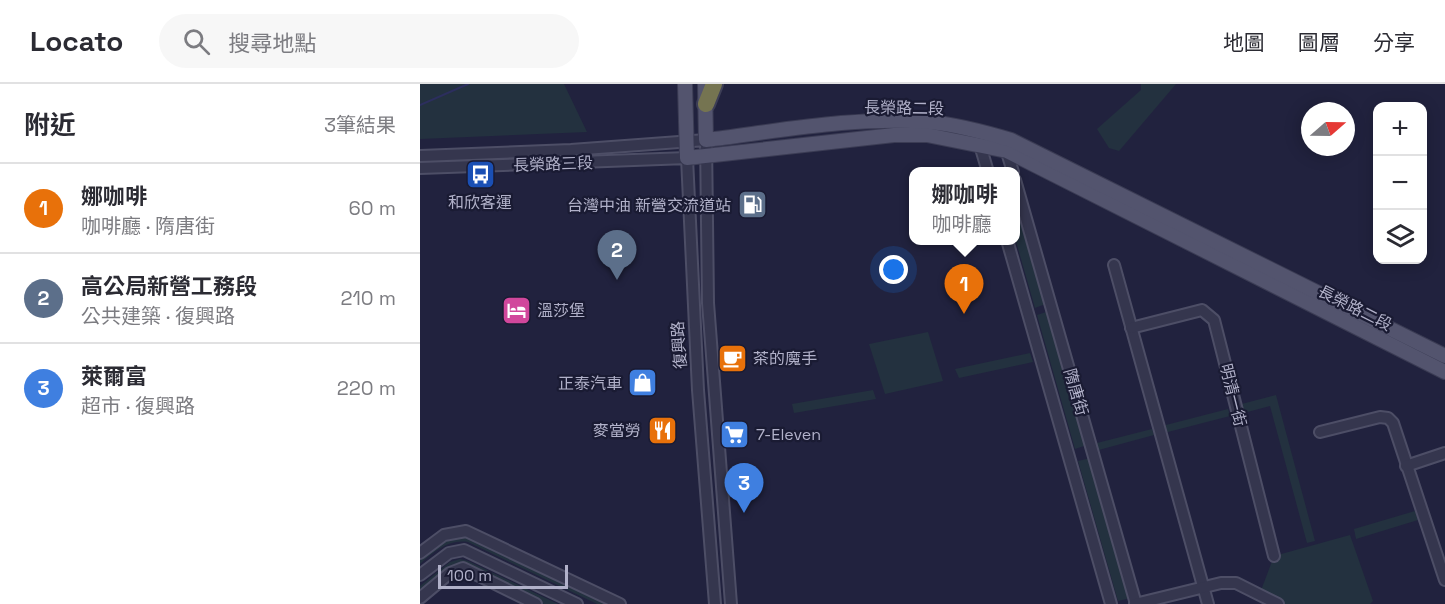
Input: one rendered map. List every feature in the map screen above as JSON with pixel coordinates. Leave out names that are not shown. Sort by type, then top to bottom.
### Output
[{"type":"highway","points":[[706,104],[714,84]]},
{"type":"main road","name":"復興路","points":[[685,84],[687,158]]},
{"type":"main road","name":"復興路","points":[[705,84],[706,140]]},
{"type":"main road","name":"長榮路二段","points":[[706,140],[804,127],[891,121],[930,122],[987,132],[1005,144],[1210,246],[1392,346],[1445,372]]},
{"type":"main road","name":"長榮路二段","points":[[687,158],[894,135],[927,135],[980,145],[1005,144]]},
{"type":"main road","name":"長榮路二段","points":[[1210,246],[1398,331],[1445,356]]},
{"type":"main road","name":"長榮路二段","points":[[1392,346],[1398,331]]},
{"type":"street","points":[[987,132],[980,145],[987,167]]},
{"type":"street","name":"長榮路二段","points":[[686,141],[706,140]]},
{"type":"street","name":"復興路","points":[[706,140],[708,303],[731,604]]},
{"type":"street","name":"長榮路三段","points":[[420,156],[571,150],[686,141]]},
{"type":"street","points":[[1005,144],[1011,167]]},
{"type":"street","name":"長榮路三段","points":[[420,168],[687,158]]},
{"type":"street","name":"復興路","points":[[687,158],[696,358],[714,604]]},
{"type":"street","name":"隋唐街","points":[[1020,198],[1136,604]]},
{"type":"street","name":"隋唐街","points":[[1008,245],[1111,604]]},
{"type":"street","points":[[1114,265],[1208,604]]},
{"type":"street","name":"明清一街","points":[[1131,328],[1202,310],[1215,320],[1274,556]]},
{"type":"street","points":[[1320,432],[1380,417],[1388,418],[1393,423],[1445,580]]},
{"type":"street","points":[[1406,466],[1445,453]]},
{"type":"street","points":[[420,553],[444,535],[466,531],[620,604]]},
{"type":"street","points":[[420,575],[449,553],[464,550],[577,604]]},
{"type":"street","points":[[420,598],[450,573],[463,568],[536,604]]},
{"type":"street","points":[[1136,604],[1203,587],[1236,584],[1278,604]]},
{"type":"shaded area","points":[[420,84],[564,84],[587,132],[420,139]]},
{"type":"shaded area","points":[[1141,84],[1176,84],[1119,151],[1109,148],[1097,129],[1141,90]]},
{"type":"shaded area","points":[[1020,206],[1048,303],[1035,308],[1017,245],[1020,245]]},
{"type":"shaded area","points":[[1049,311],[1087,445],[1075,449],[1037,315]]},
{"type":"shaded area","points":[[928,332],[943,381],[885,394],[869,344]]},
{"type":"shaded area","points":[[1030,353],[1033,362],[959,378],[955,369]]},
{"type":"shaded area","points":[[873,390],[876,399],[794,413],[792,404]]},
{"type":"shaded area","points":[[1276,395],[1315,541],[1307,543],[1270,406],[1240,414],[1238,405]]},
{"type":"shaded area","points":[[1228,409],[1230,416],[1164,433],[1162,426]]},
{"type":"shaded area","points":[[1152,429],[1154,435],[1095,451],[1093,444]]},
{"type":"shaded area","points":[[1091,458],[1131,598],[1118,601],[1078,461]]},
{"type":"shaded area","points":[[1415,511],[1418,520],[1356,539],[1354,529]]},
{"type":"shaded area","points":[[461,534],[613,604],[597,604],[468,542],[448,544],[420,564],[420,556],[435,544]]},
{"type":"shaded area","points":[[1350,535],[1373,601],[1370,604],[1278,604],[1260,593],[1274,556]]},
{"type":"shaded area","points":[[460,559],[558,604],[544,604],[471,567],[420,594],[420,586],[450,562]]},
{"type":"waterway","points":[[420,105],[468,84]]},
{"type":"place","name":"和欣客運","points":[[480,174]]},
{"type":"place","name":"台灣中油 新營交流道站","points":[[752,205]]},
{"type":"place","name":"高公局新營工務段","points":[[617,280]]},
{"type":"place","name":"溫莎堡","points":[[516,310]]},
{"type":"place","name":"娜咖啡","points":[[964,314]]},
{"type":"place","name":"茶的魔手","points":[[732,358]]},
{"type":"place","name":"正泰汽車","points":[[643,383]]},
{"type":"place","name":"麥當勞","points":[[662,430]]},
{"type":"place","name":"7-Eleven","points":[[735,434]]},
{"type":"place","name":"萊爾富","points":[[744,513]]}]
